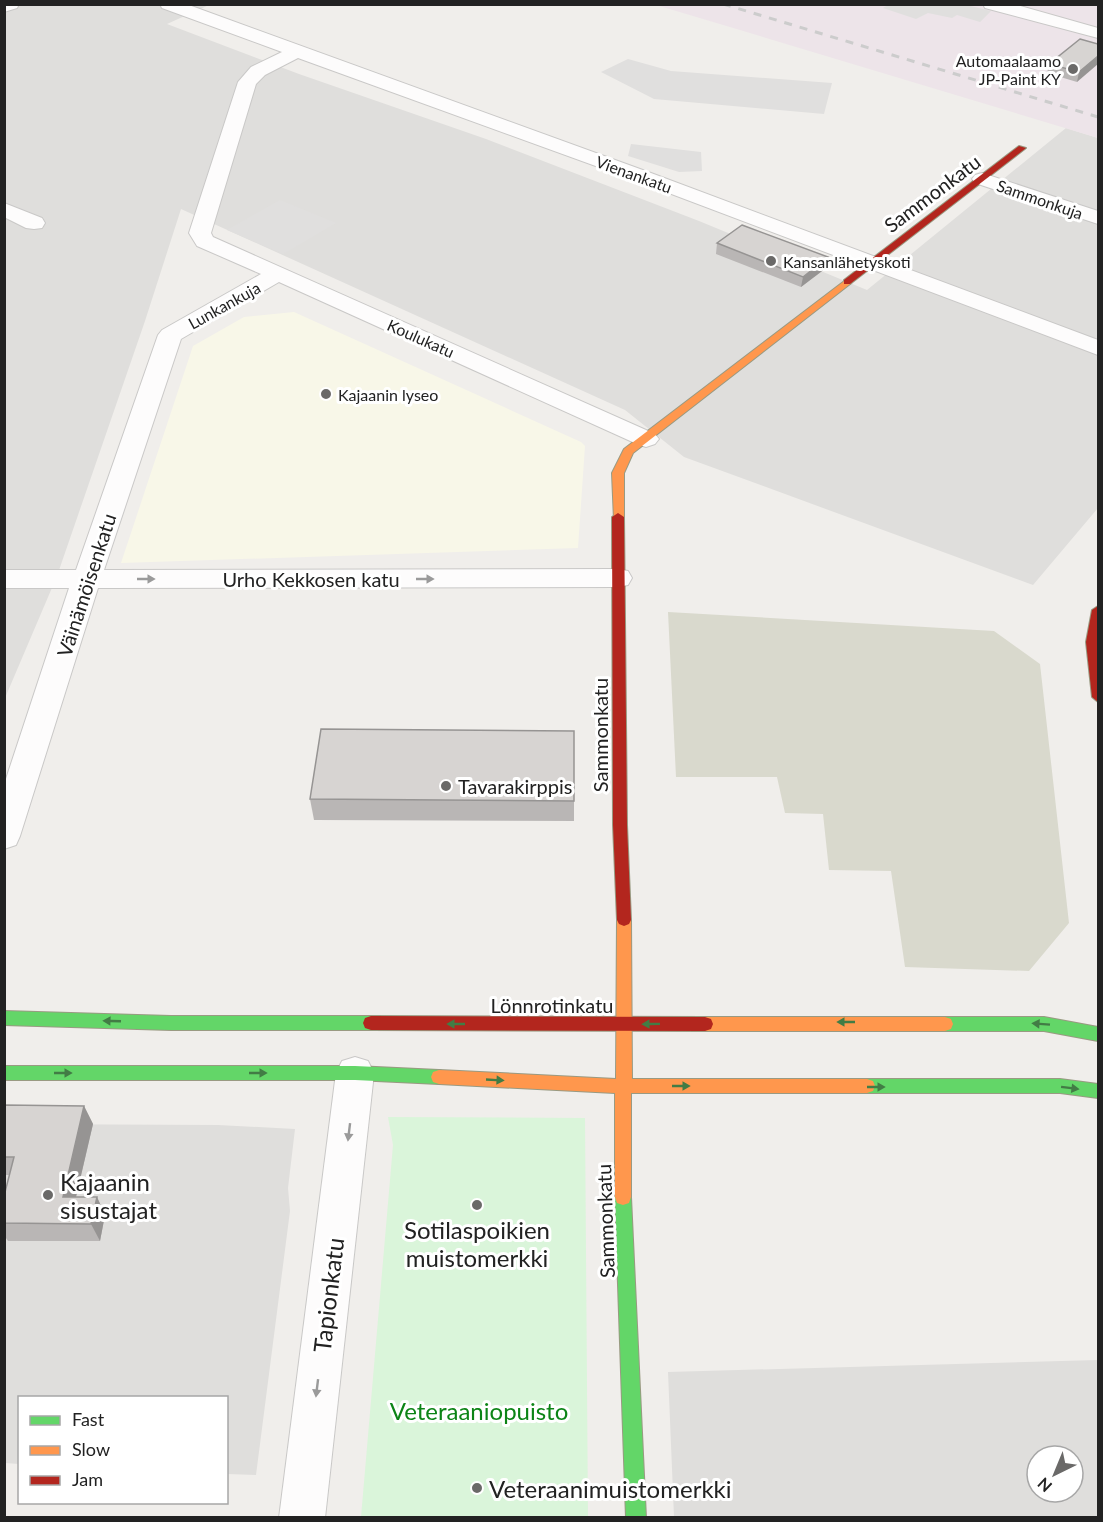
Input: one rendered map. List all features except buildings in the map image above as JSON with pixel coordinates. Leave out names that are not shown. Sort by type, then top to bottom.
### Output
[{"type":"main road","name":"Sammonkatu","points":[[636,1518],[621,1141],[627,978],[620,852],[618,473],[628,451],[1022,148]]},
{"type":"main road","points":[[1098,610],[1092,652],[1098,697]]},
{"type":"main road","name":"Lönnrotinkatu","points":[[4,1018],[171,1023],[1044,1024],[1098,1034]]},
{"type":"main road","points":[[4,1073],[355,1073],[622,1086],[1060,1086],[1098,1091]]},
{"type":"street","points":[[4,7],[11,4]]},
{"type":"street","name":"Vienankatu","points":[[168,4],[644,177],[1098,348]]},
{"type":"street","points":[[991,4],[1098,33]]},
{"type":"street","name":"Koulukatu","points":[[297,51],[258,71],[247,82],[200,232],[205,241],[646,439]]},
{"type":"street","name":"Sammonkuja","points":[[982,179],[1098,218]]},
{"type":"street","points":[[4,209],[34,224]]},
{"type":"street","name":"Lunkankuja","points":[[170,335],[279,273]]},
{"type":"street","name":"Väinämöisenkatu","points":[[4,836],[87,579],[170,335]]},
{"type":"street","name":"Urho Kekkosen katu","points":[[4,579],[618,578]]},
{"type":"street","name":"Tapionkatu","points":[[302,1518],[355,1073]]},
{"type":"shaded area","points":[[5,5],[209,5],[167,24],[299,74],[486,139],[699,221],[867,290],[1066,128],[1098,138],[1098,508],[1033,585],[684,457],[625,410],[181,209],[57,576],[5,698]]},
{"type":"shaded area","points":[[656,5],[1098,5],[1098,138],[740,30]]},
{"type":"shaded area","points":[[888,5],[967,5],[991,11],[980,22],[957,15],[952,18],[928,13],[916,19],[883,8]]},
{"type":"shaded area","points":[[628,59],[671,71],[832,83],[824,114],[654,99],[601,72]]},
{"type":"shaded area","points":[[631,144],[701,152],[702,171],[679,172],[628,156]]},
{"type":"shaded area","points":[[280,200],[336,223],[283,254],[227,230]]},
{"type":"shaded area","name":"Kajaanin lyseo","points":[[294,312],[581,442],[585,446],[578,548],[121,563],[193,346],[244,317]]},
{"type":"shaded area","points":[[668,612],[994,631],[1040,664],[1069,923],[1029,971],[905,967],[891,871],[829,870],[823,814],[785,813],[777,777],[676,777]]},
{"type":"shaded area","points":[[5,1124],[218,1125],[295,1129],[288,1188],[290,1211],[256,1475],[228,1474],[228,1396],[18,1396],[18,1464],[5,1463]]},
{"type":"shaded area","points":[[1098,1360],[1098,1517],[674,1517],[668,1372]]},
{"type":"green space","name":"Veteraaniopuisto","points":[[388,1117],[585,1118],[588,1517],[361,1517],[393,1145]]},
{"type":"railway","points":[[723,4],[1098,117]]},
{"type":"traffic: fast","points":[[4,1018],[171,1023],[371,1023]]},
{"type":"traffic: fast","points":[[945,1024],[1044,1024],[1098,1034]]},
{"type":"traffic: fast","points":[[4,1073],[355,1073],[439,1077]]},
{"type":"traffic: fast","points":[[867,1086],[1060,1086],[1098,1091]]},
{"type":"traffic: fast","points":[[623,1197],[636,1518]]},
{"type":"traffic: slow","points":[[618,517],[618,473],[628,451],[847,282]]},
{"type":"traffic: slow","points":[[623,1197],[626,990],[624,920]]},
{"type":"traffic: slow","points":[[705,1024],[945,1024]]},
{"type":"traffic: slow","points":[[439,1077],[622,1086],[867,1086]]},
{"type":"traffic: jam","points":[[847,282],[1022,148]]},
{"type":"traffic: jam","points":[[618,517],[620,825],[624,920]]},
{"type":"traffic: jam","points":[[1098,610],[1092,642],[1098,697]]},
{"type":"traffic: jam","points":[[371,1023],[705,1024]]},
{"type":"place","name":"Automaalaamo JP-Paint KY","points":[[1073,69]]},
{"type":"place","name":"Kansanlähetyskoti","points":[[771,261]]},
{"type":"place","name":"Kajaanin lyseo","points":[[326,394]]},
{"type":"place","name":"Tavarakirppis","points":[[446,786]]},
{"type":"place","name":"Kajaanin sisustajat","points":[[48,1195]]},
{"type":"place","name":"Sotilaspoikien muistomerkki","points":[[477,1205]]},
{"type":"place","name":"Veteraanimuistomerkki","points":[[477,1488]]}]
